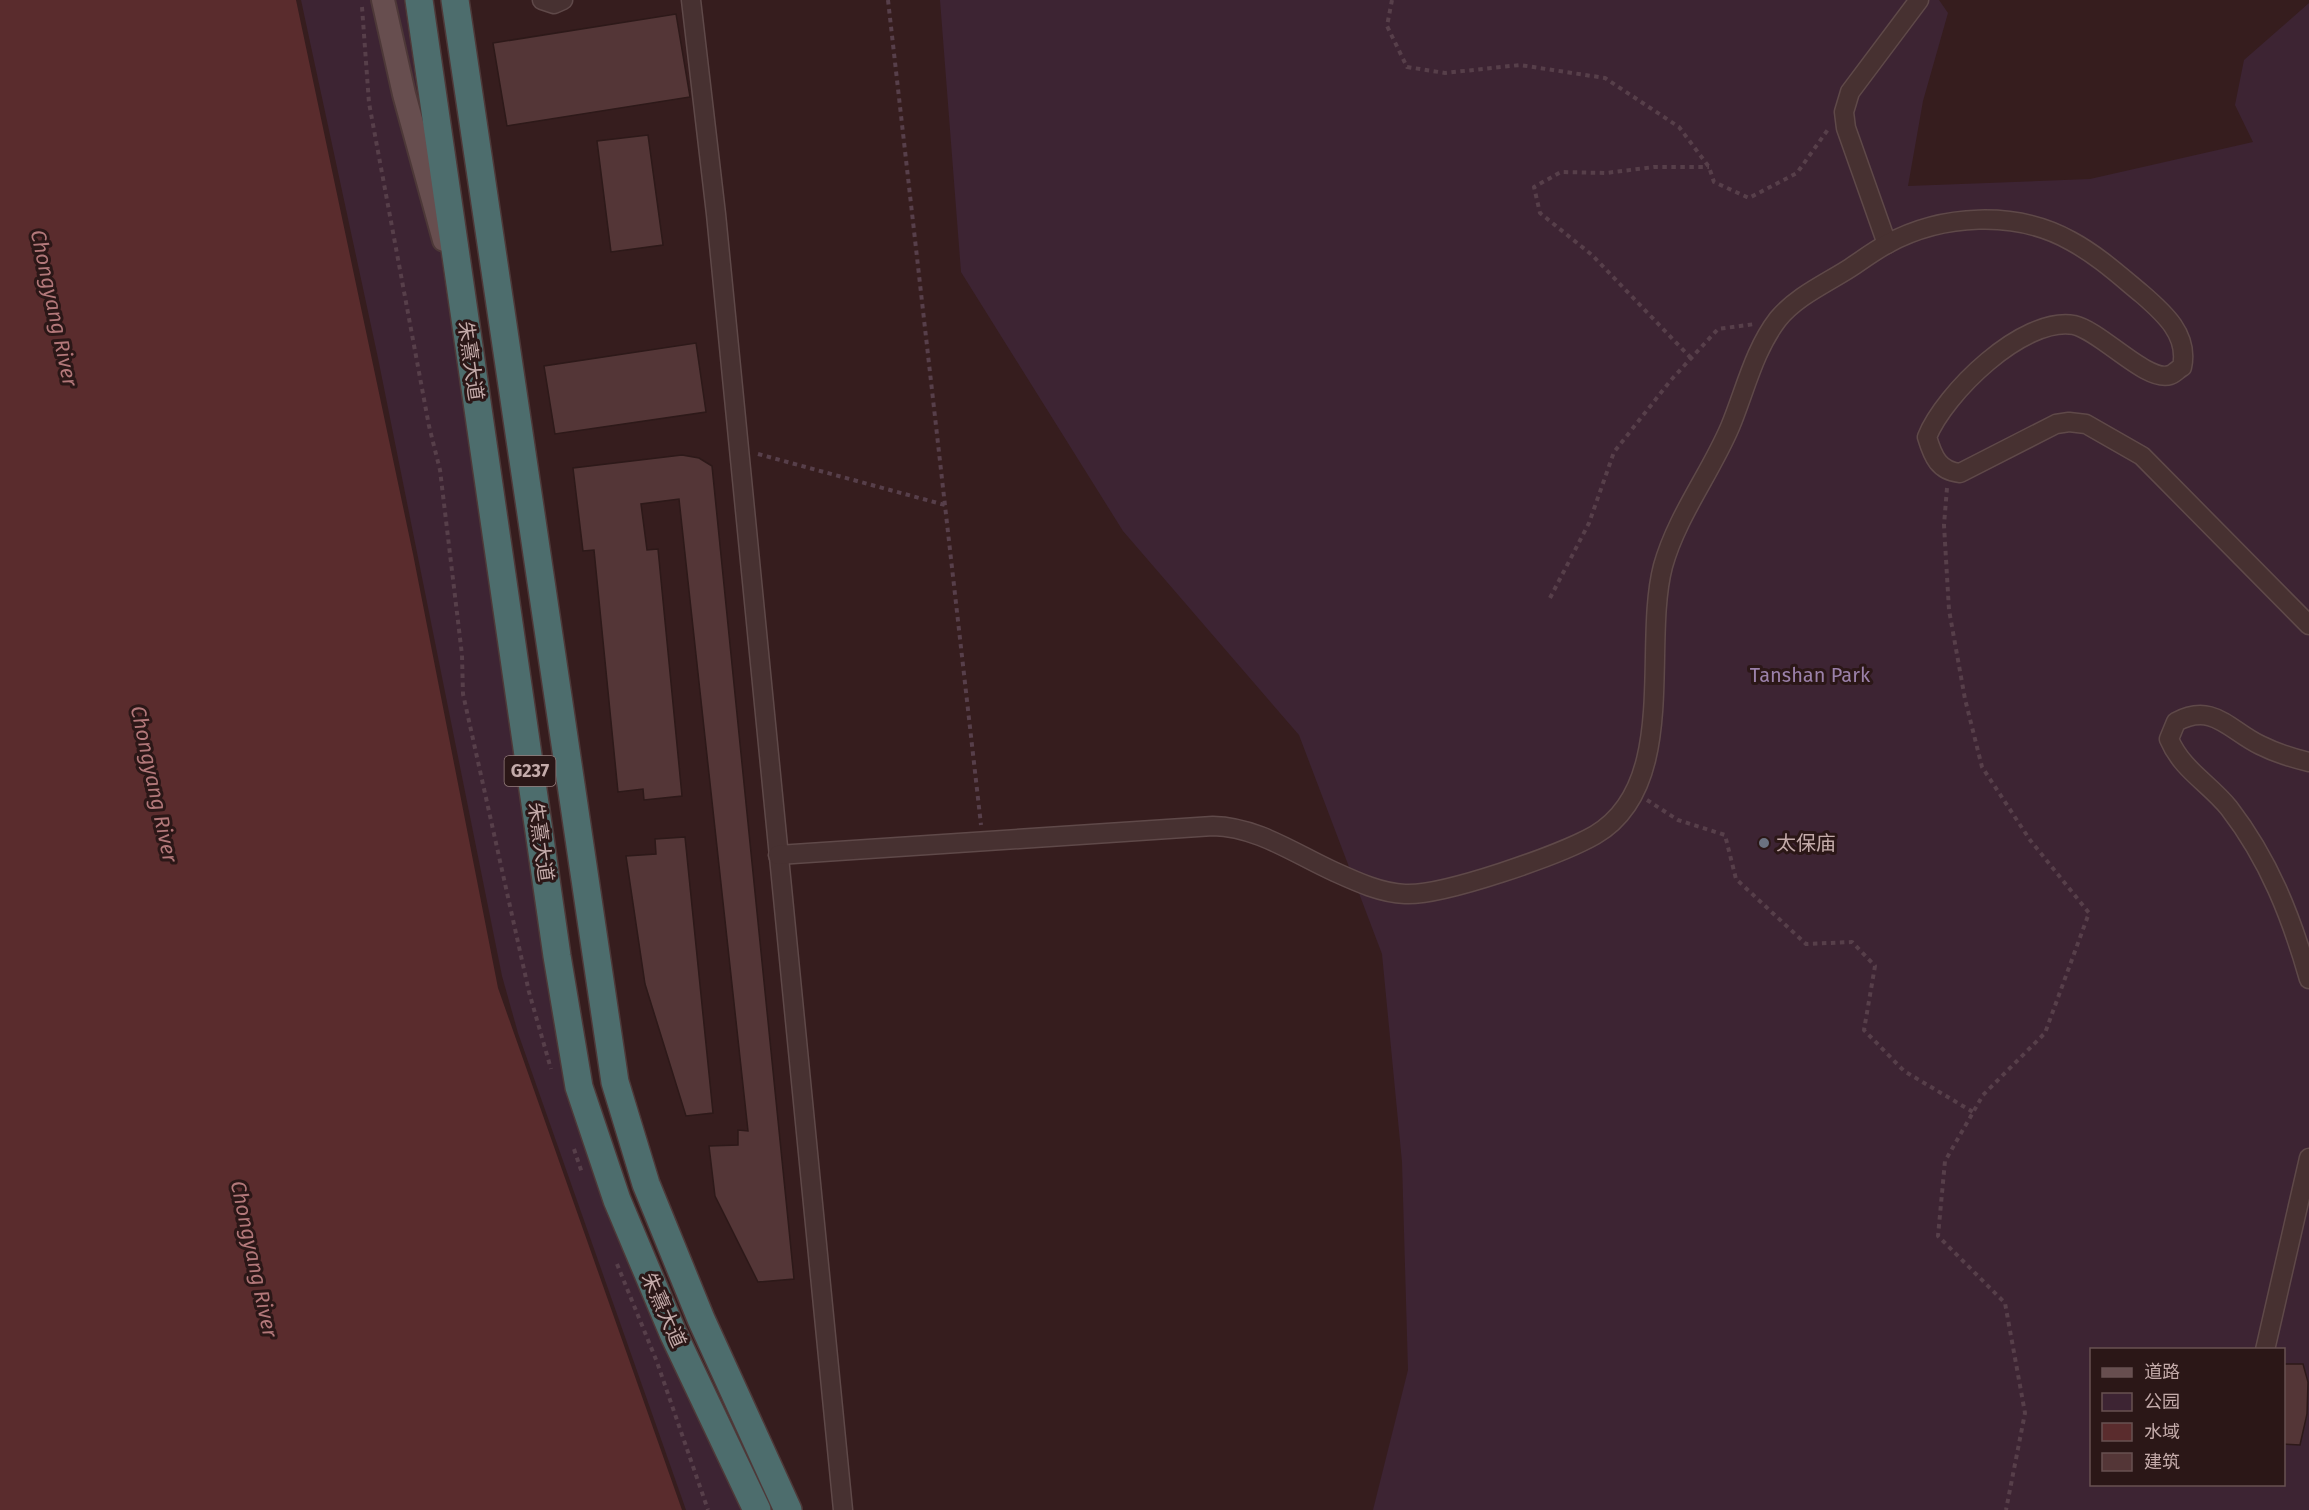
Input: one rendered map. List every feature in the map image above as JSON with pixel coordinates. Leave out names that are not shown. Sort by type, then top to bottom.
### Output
[{"type":"highway","name":"朱熹大道","points":[[419,0],[555,944],[579,1087],[617,1200],[673,1334],[758,1510]]},
{"type":"highway","name":"朱熹大道","points":[[454,0],[615,1082],[646,1184],[701,1318],[788,1510]]},
{"type":"main road","points":[[383,0],[404,94],[465,317]]},
{"type":"street","points":[[542,0],[554,4],[563,0]]},
{"type":"street","points":[[691,0],[716,214],[843,1510]]},
{"type":"street","points":[[1887,244],[1846,128],[1844,112],[1850,92],[1919,0]]},
{"type":"street","points":[[778,855],[1213,826],[1237,827],[1263,836],[1340,875],[1380,890],[1406,894],[1428,892],[1529,863],[1596,834],[1618,815],[1633,791],[1646,763],[1652,733],[1658,601],[1669,545],[1729,429],[1760,349],[1777,321],[1794,303],[1887,244],[1923,229],[1974,220],[2026,223],[2068,238],[2092,253],[2159,309],[2173,325],[2182,342],[2182,367],[2170,375],[2155,375],[2095,334],[2074,326],[2043,329],[2022,337],[2002,350],[1978,372],[1952,399],[1931,428],[1928,437],[1938,464],[1948,472],[1960,473],[2056,424],[2069,422],[2086,424],[2142,456],[2309,625]]},
{"type":"street","points":[[2309,762],[2287,757],[2258,744],[2228,724],[2209,715],[2196,714],[2176,722],[2169,739],[2186,768],[2227,805],[2269,868],[2282,894],[2309,979]]},
{"type":"street","points":[[2265,1348],[2309,1158]]},
{"type":"path","points":[[362,0],[369,103],[429,426],[440,470],[462,655],[463,694],[529,992],[552,1073]]},
{"type":"path","points":[[888,0],[983,842]]},
{"type":"path","points":[[1392,0],[1388,26],[1407,67],[1445,73],[1520,65],[1605,78],[1679,127],[1709,167],[1714,182],[1749,198],[1797,173],[1826,130],[1844,112]]},
{"type":"path","points":[[1691,358],[1592,255],[1540,213],[1534,187],[1561,172],[1606,173],[1654,167],[1709,167]]},
{"type":"path","points":[[1550,598],[1589,523],[1614,452],[1691,358],[1718,329],[1777,321]]},
{"type":"path","points":[[739,449],[945,505]]},
{"type":"path","points":[[1948,472],[1944,525],[1949,610],[1965,699],[1982,767],[2030,840],[2089,913],[2045,1033],[1983,1095],[1945,1161],[1938,1236],[2005,1303],[2025,1413],[2006,1510]]},
{"type":"path","points":[[1633,791],[1678,820],[1725,835],[1736,879],[1806,944],[1852,942],[1875,966],[1864,1030],[1904,1071],[1973,1112]]},
{"type":"path","points":[[571,1140],[586,1184]]},
{"type":"path","points":[[615,1259],[657,1362],[708,1510]]},
{"type":"green space","points":[[301,0],[404,0],[446,290],[578,1104],[750,1510],[686,1510],[518,1033],[502,976],[378,358]]},
{"type":"green space","name":"Tanshan Park","points":[[940,0],[1939,0],[1948,13],[1923,101],[1908,186],[2090,179],[2253,142],[2235,105],[2244,60],[2309,3],[2309,1510],[1373,1510],[1408,1370],[1402,1162],[1382,954],[1299,735],[1123,531],[961,272]]},
{"type":"water","name":"Chongyang River","points":[[0,0],[296,0],[413,554],[498,988],[682,1510],[0,1510]]},
{"type":"building","points":[[676,14],[690,97],[507,126],[493,43]]},
{"type":"building","points":[[648,135],[663,245],[611,252],[597,141]]},
{"type":"building","points":[[696,343],[706,412],[555,434],[544,366]]},
{"type":"building","points":[[682,455],[699,458],[712,466],[794,1279],[758,1282],[715,1196],[709,1146],[738,1145],[738,1130],[748,1131],[679,499],[641,504],[647,550],[658,549],[682,796],[644,800],[643,789],[618,792],[594,550],[583,551],[573,468]]},
{"type":"building","points":[[685,837],[713,1113],[686,1116],[645,984],[626,856],[656,854],[655,839]]},
{"type":"building","points":[[2285,1364],[2303,1364],[2308,1382],[2307,1414],[2300,1445],[2285,1444]]},
{"type":"place","name":"太保庙","points":[[1764,843]]}]
